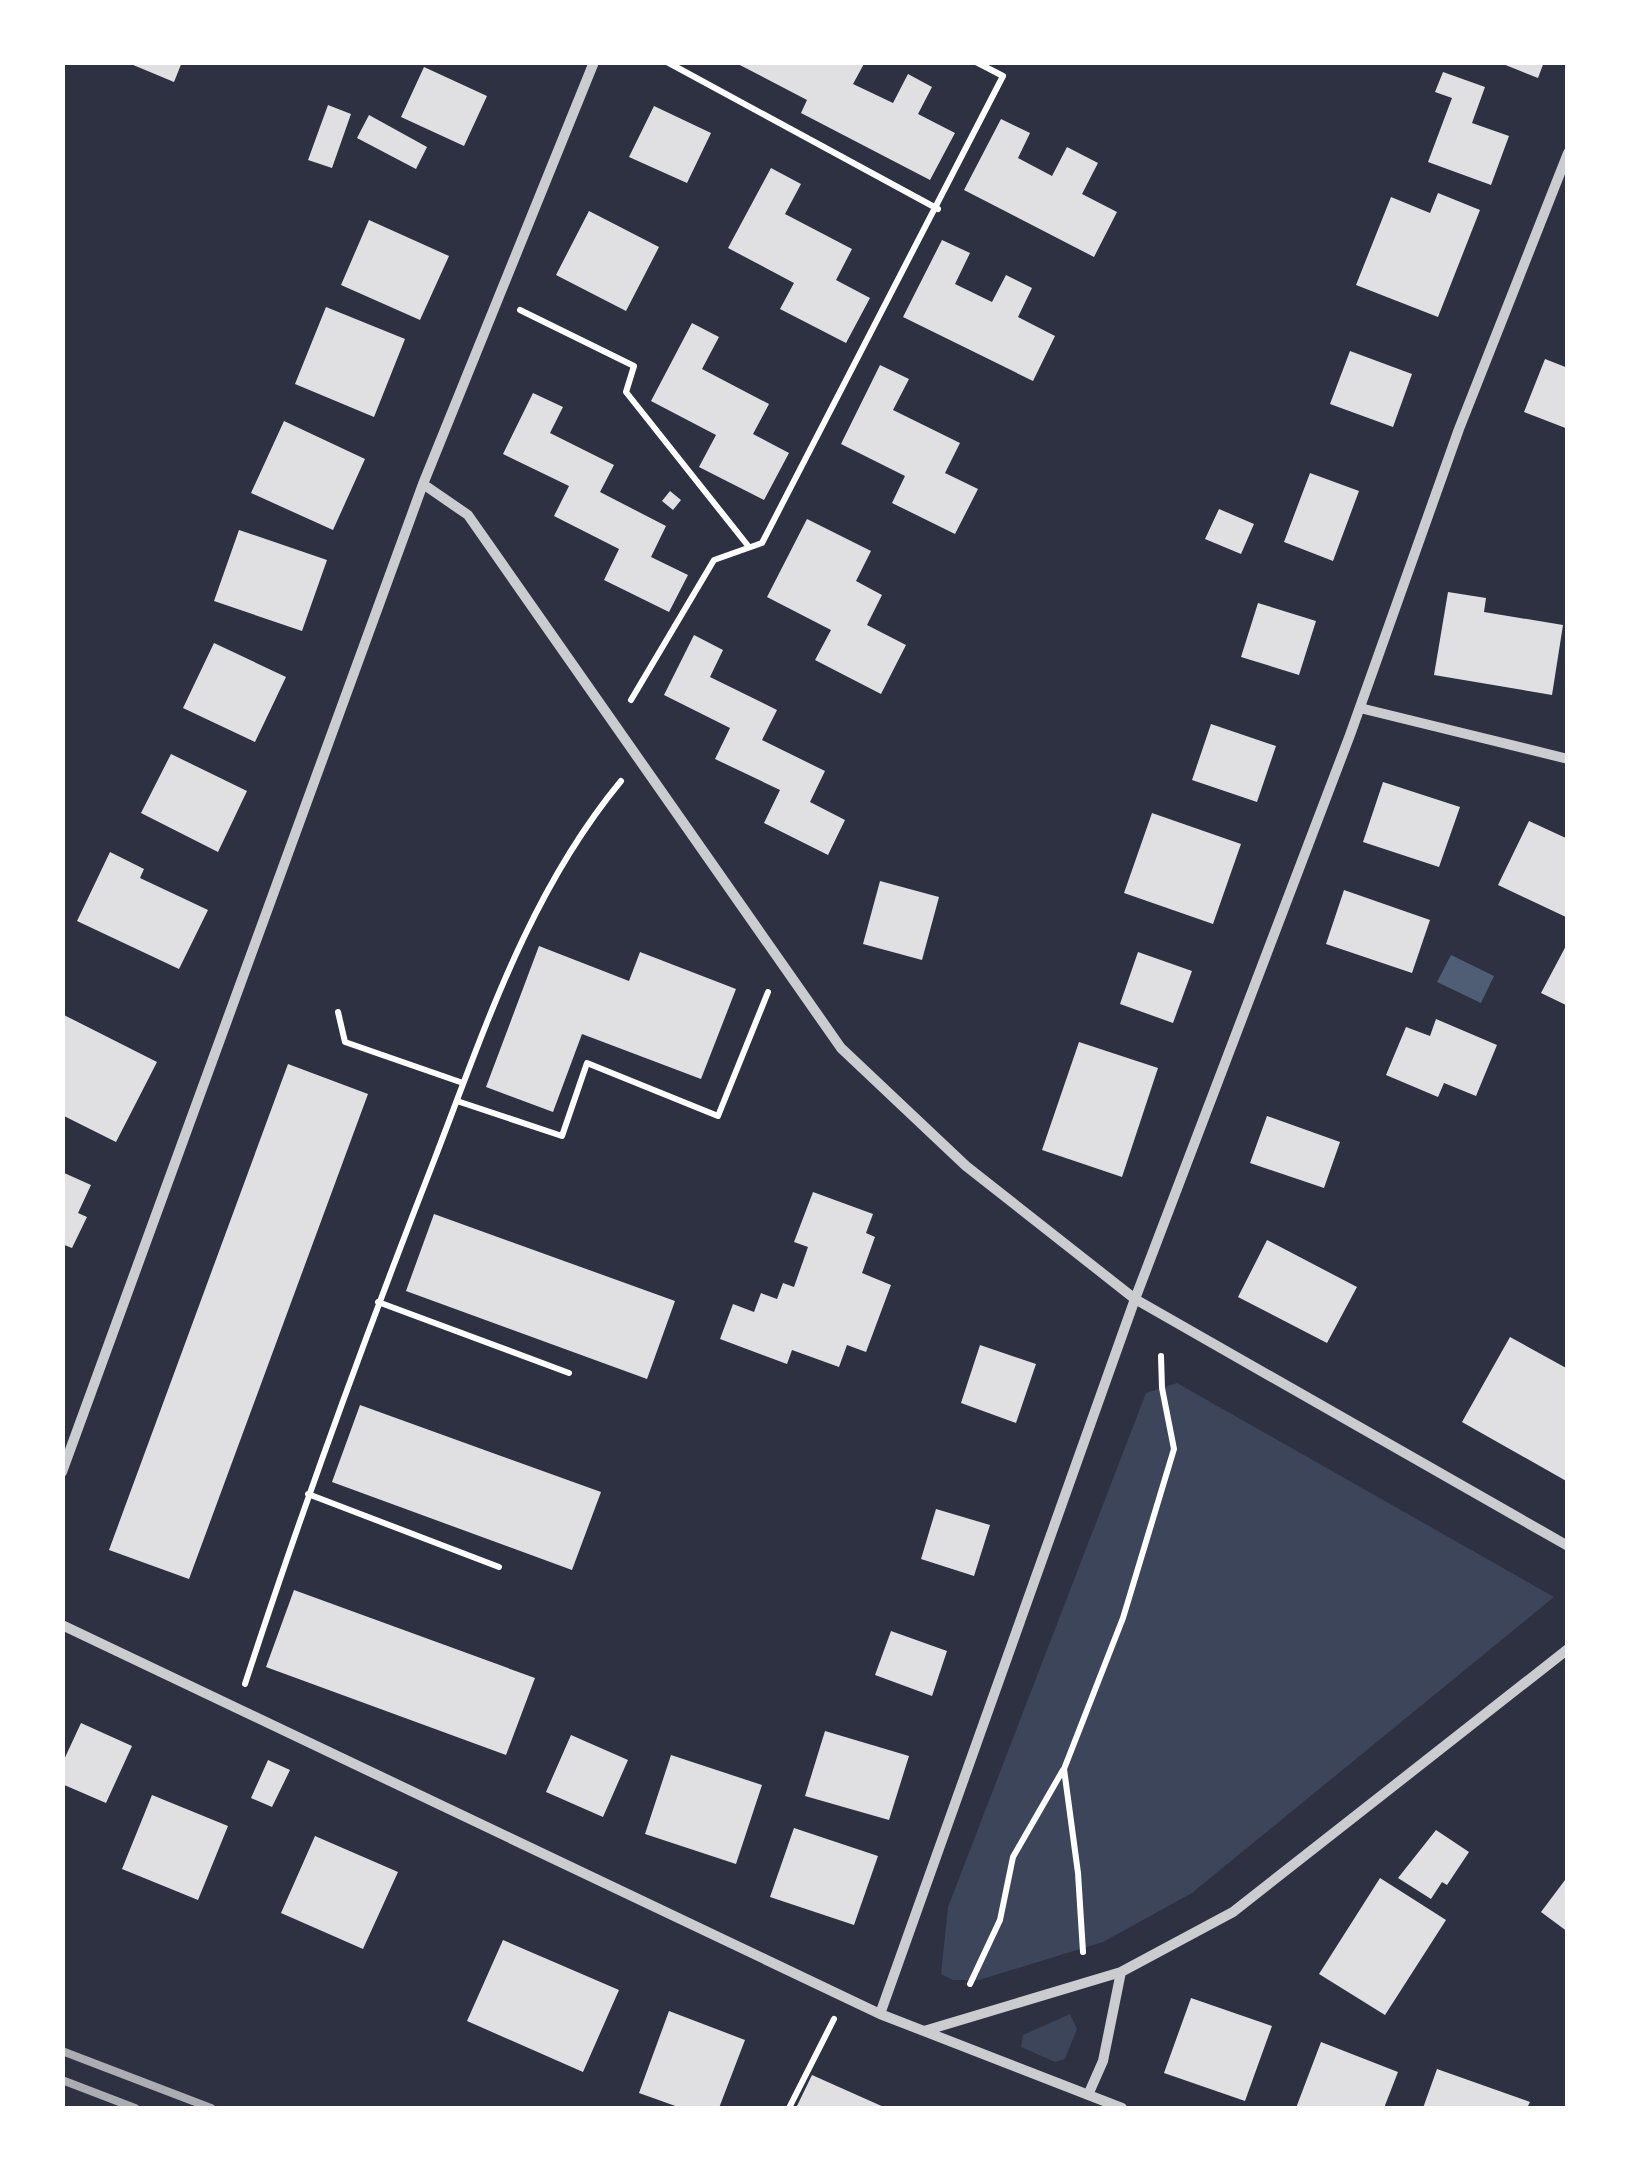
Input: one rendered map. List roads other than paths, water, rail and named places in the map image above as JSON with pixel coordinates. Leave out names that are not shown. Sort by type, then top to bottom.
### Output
[{"type":"street","points":[[62,1472],[423,484],[495,298],[594,62]]},
{"type":"street","points":[[880,2014],[1135,1299],[1360,708],[1460,429],[1568,153]]},
{"type":"street","points":[[423,484],[468,515],[841,1048],[966,1166],[1135,1299],[1568,1546]]},
{"type":"street","points":[[1360,708],[1568,759]]},
{"type":"street","points":[[62,1625],[880,2014],[1122,2108]]},
{"type":"street","points":[[924,2031],[1121,1972],[1233,1912],[1568,1649]]},
{"type":"street","points":[[1088,2096],[1103,2060],[1121,1972]]},
{"type":"railway","points":[[62,2051],[211,2108]]},
{"type":"railway","points":[[62,2080],[135,2108]]}]
